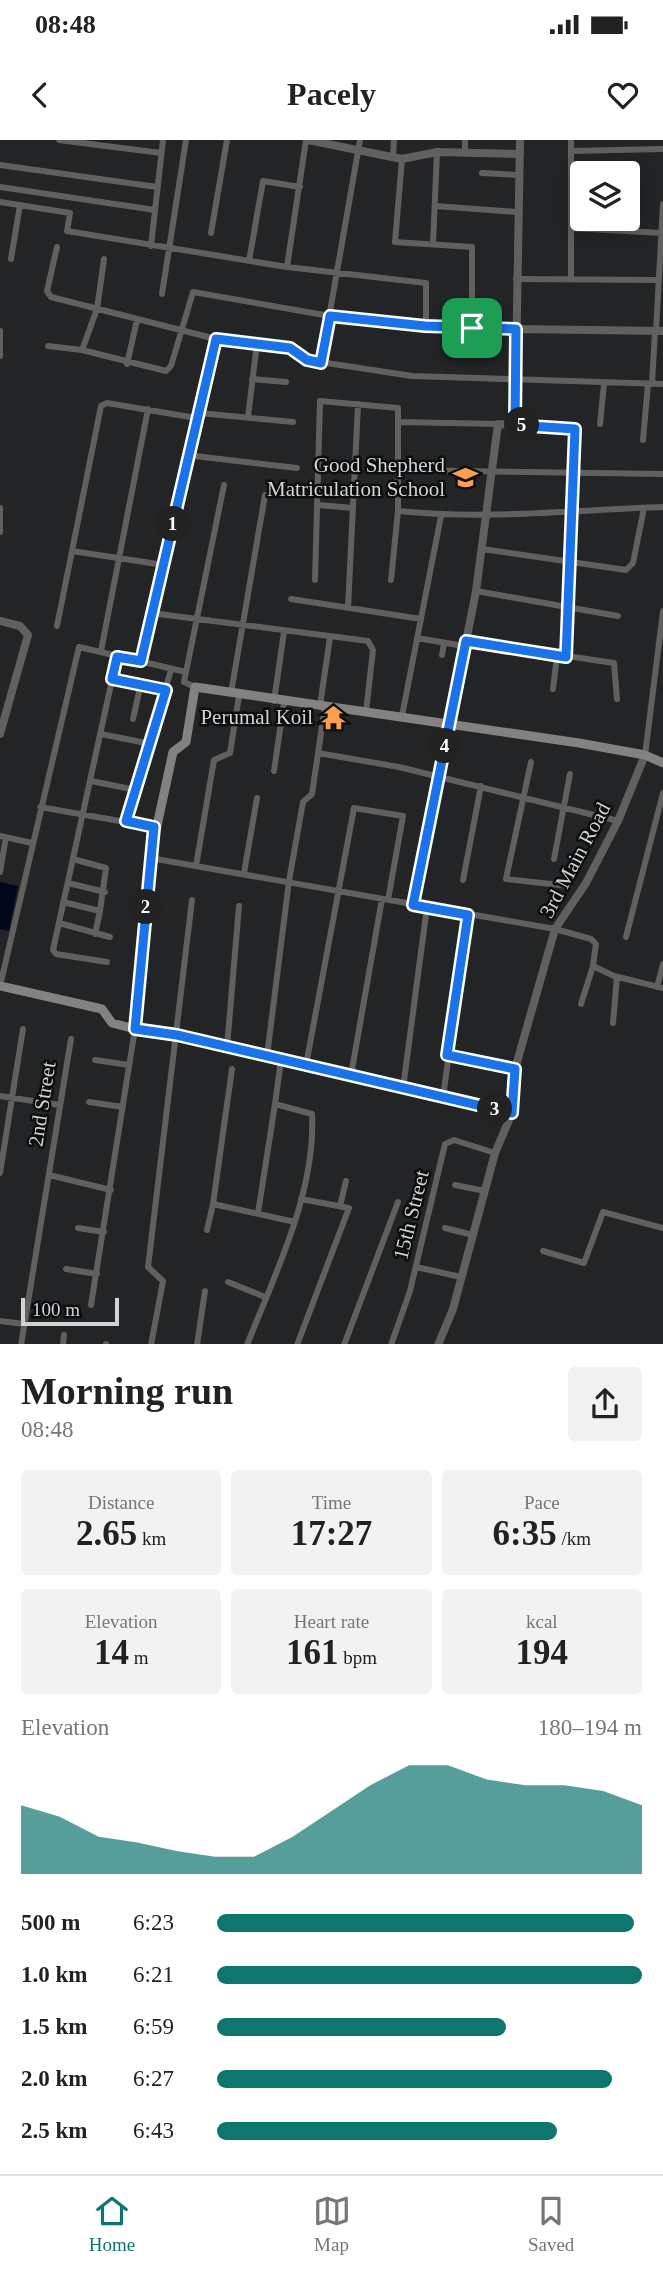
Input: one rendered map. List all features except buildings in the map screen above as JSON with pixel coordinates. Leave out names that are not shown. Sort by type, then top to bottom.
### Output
[{"type":"main road","points":[[0,986],[102,1009],[112,1023],[135,1029],[154,827],[173,752],[183,745],[188,736],[195,687],[235,695],[450,723],[645,755],[663,763]]},
{"type":"street","points":[[58,140],[161,153]]},
{"type":"street","points":[[151,246],[163,140]]},
{"type":"street","points":[[162,295],[186,140]]},
{"type":"street","points":[[211,233],[227,140]]},
{"type":"street","points":[[287,267],[307,140],[397,158],[437,152],[520,154]]},
{"type":"street","points":[[321,363],[360,140]]},
{"type":"street","points":[[394,140],[397,158],[395,242],[472,247],[472,328]]},
{"type":"street","points":[[464,153],[465,140]]},
{"type":"street","points":[[515,425],[520,140]]},
{"type":"street","points":[[571,140],[571,161]]},
{"type":"street","points":[[571,151],[663,149]]},
{"type":"street","points":[[433,244],[437,152]]},
{"type":"street","points":[[0,165],[156,187]]},
{"type":"street","points":[[482,173],[519,175]]},
{"type":"street","points":[[250,261],[263,181],[300,187]]},
{"type":"street","points":[[0,187],[155,210]]},
{"type":"street","points":[[0,202],[70,213],[67,231],[287,267],[426,283],[425,326]]},
{"type":"street","points":[[643,440],[658,331],[657,280],[663,204]]},
{"type":"street","points":[[11,259],[20,205]]},
{"type":"street","points":[[435,206],[517,212]]},
{"type":"street","points":[[570,278],[571,231]]},
{"type":"street","points":[[626,231],[662,233]]},
{"type":"street","points":[[57,247],[47,294],[216,339],[290,348],[307,360],[412,376],[663,384]]},
{"type":"street","points":[[82,351],[97,309],[104,259]]},
{"type":"street","points":[[516,279],[657,280]]},
{"type":"street","points":[[48,345],[160,371],[169,370],[190,295],[196,292],[330,316],[425,326],[658,331]]},
{"type":"street","points":[[127,364],[137,320]]},
{"type":"street","points":[[0,331],[0,356]]},
{"type":"street","points":[[141,661],[216,339]]},
{"type":"street","points":[[248,417],[257,344]]},
{"type":"street","points":[[252,379],[286,382]]},
{"type":"street","points":[[600,424],[604,384]]},
{"type":"street","points":[[315,580],[320,401],[398,408],[398,511],[391,580]]},
{"type":"street","points":[[57,626],[100,408],[107,403],[197,416],[248,417],[293,422]]},
{"type":"street","points":[[348,608],[358,404]]},
{"type":"street","points":[[101,651],[148,410]]},
{"type":"street","points":[[399,422],[575,429],[574,512],[566,657]]},
{"type":"street","points":[[413,905],[476,591],[494,471],[498,424]]},
{"type":"street","points":[[187,455],[297,468]]},
{"type":"street","points":[[399,470],[663,474]]},
{"type":"street","points":[[195,687],[184,684],[224,485]]},
{"type":"street","points":[[196,866],[214,760],[230,753],[243,627],[265,495]]},
{"type":"street","points":[[319,505],[354,508]]},
{"type":"street","points":[[398,511],[441,516],[663,507]]},
{"type":"street","points":[[0,508],[0,532]]},
{"type":"street","points":[[482,549],[629,569],[644,508]]},
{"type":"street","points":[[402,716],[441,516]]},
{"type":"street","points":[[72,551],[164,565]]},
{"type":"street","points":[[476,591],[618,616]]},
{"type":"street","points":[[291,599],[421,619]]},
{"type":"street","points":[[645,755],[663,611]]},
{"type":"street","points":[[151,614],[368,641],[372,646],[366,712]]},
{"type":"street","points":[[0,621],[20,626],[28,635],[0,734]]},
{"type":"street","points":[[274,772],[284,632]]},
{"type":"street","points":[[267,1056],[289,881],[303,802],[312,794],[330,637]]},
{"type":"street","points":[[417,638],[615,664],[617,699]]},
{"type":"street","points":[[442,655],[444,643]]},
{"type":"street","points":[[0,986],[79,648],[186,673]]},
{"type":"street","points":[[553,689],[557,656]]},
{"type":"street","points":[[107,962],[54,953],[117,657]]},
{"type":"street","points":[[126,821],[171,670]]},
{"type":"street","points":[[112,679],[166,690]]},
{"type":"street","points":[[133,719],[141,683]]},
{"type":"street","points":[[101,734],[151,744]]},
{"type":"street","points":[[318,753],[439,776],[618,821]]},
{"type":"street","name":"3rd Main Road","points":[[438,1344],[461,1277],[495,1153],[512,1113],[515,1069],[555,929],[586,883],[618,821],[645,755]]},
{"type":"street","points":[[531,762],[506,879],[569,886]]},
{"type":"street","points":[[554,859],[570,774]]},
{"type":"street","points":[[91,781],[136,790]]},
{"type":"street","points":[[463,880],[481,786]]},
{"type":"street","points":[[626,937],[663,793]]},
{"type":"street","points":[[244,873],[257,798]]},
{"type":"street","points":[[40,807],[154,827]]},
{"type":"street","points":[[306,1065],[354,808],[402,816],[351,1075]]},
{"type":"street","points":[[0,872],[3,837],[32,843]]},
{"type":"street","points":[[150,858],[555,929],[593,940],[593,966],[581,1004]]},
{"type":"street","points":[[73,859],[107,869],[105,892],[95,934]]},
{"type":"street","points":[[68,883],[105,892]]},
{"type":"street","points":[[152,1344],[163,1281],[148,1267],[192,900]]},
{"type":"street","points":[[63,902],[100,911]]},
{"type":"street","points":[[227,1047],[239,906]]},
{"type":"street","points":[[403,1088],[427,907]]},
{"type":"street","points":[[443,1097],[468,915]]},
{"type":"street","points":[[59,923],[110,937]]},
{"type":"street","points":[[593,966],[617,977],[660,988],[663,964]]},
{"type":"street","points":[[613,1023],[617,977]]},
{"type":"street","points":[[0,1173],[23,1029]]},
{"type":"street","points":[[90,1305],[104,1233],[135,1029],[177,1035],[512,1113]]},
{"type":"street","name":"2nd Street","points":[[21,1344],[71,1039]]},
{"type":"street","points":[[447,1055],[515,1069]]},
{"type":"street","points":[[258,1213],[281,1059]]},
{"type":"street","points":[[94,1060],[129,1065]]},
{"type":"street","points":[[207,1230],[232,1069]]},
{"type":"street","points":[[0,1096],[60,1105]]},
{"type":"street","points":[[89,1102],[123,1107]]},
{"type":"street","points":[[247,1344],[302,1199],[312,1114],[275,1104]]},
{"type":"street","points":[[0,1112],[9,1114]]},
{"type":"street","name":"15th Street","points":[[391,1344],[416,1267],[447,1141],[454,1140],[495,1153]]},
{"type":"street","points":[[49,1175],[111,1190]]},
{"type":"street","points":[[340,1206],[346,1181]]},
{"type":"street","points":[[455,1185],[485,1191]]},
{"type":"street","points":[[297,1344],[349,1208],[302,1199]]},
{"type":"street","points":[[344,1344],[398,1202]]},
{"type":"street","points":[[213,1204],[295,1222]]},
{"type":"street","points":[[543,1251],[584,1264],[603,1212],[663,1228]]},
{"type":"street","points":[[78,1228],[104,1233]]},
{"type":"street","points":[[445,1228],[473,1235]]},
{"type":"street","points":[[416,1267],[461,1277]]},
{"type":"street","points":[[66,1269],[97,1274]]},
{"type":"street","points":[[228,1282],[265,1297]]},
{"type":"street","points":[[197,1344],[205,1291]]},
{"type":"street","points":[[0,1321],[24,1324]]},
{"type":"street","points":[[63,1344],[64,1335]]},
{"type":"water","points":[[0,882],[18,886],[9,931],[0,929]]},
{"type":"place","name":"Good Shepherd Matriculation School","points":[[465,477]]},
{"type":"place","name":"Perumal Koil","points":[[333,717]]},
{"type":"route","points":[[330,316],[472,328],[516,329],[515,425],[575,429],[574,512],[566,657],[466,641],[413,905],[468,915],[447,1055],[515,1069],[512,1113],[177,1035],[135,1029],[154,827],[126,821],[166,690],[112,679],[117,657],[141,661],[216,339],[290,348],[307,360],[321,363],[330,316]]}]
